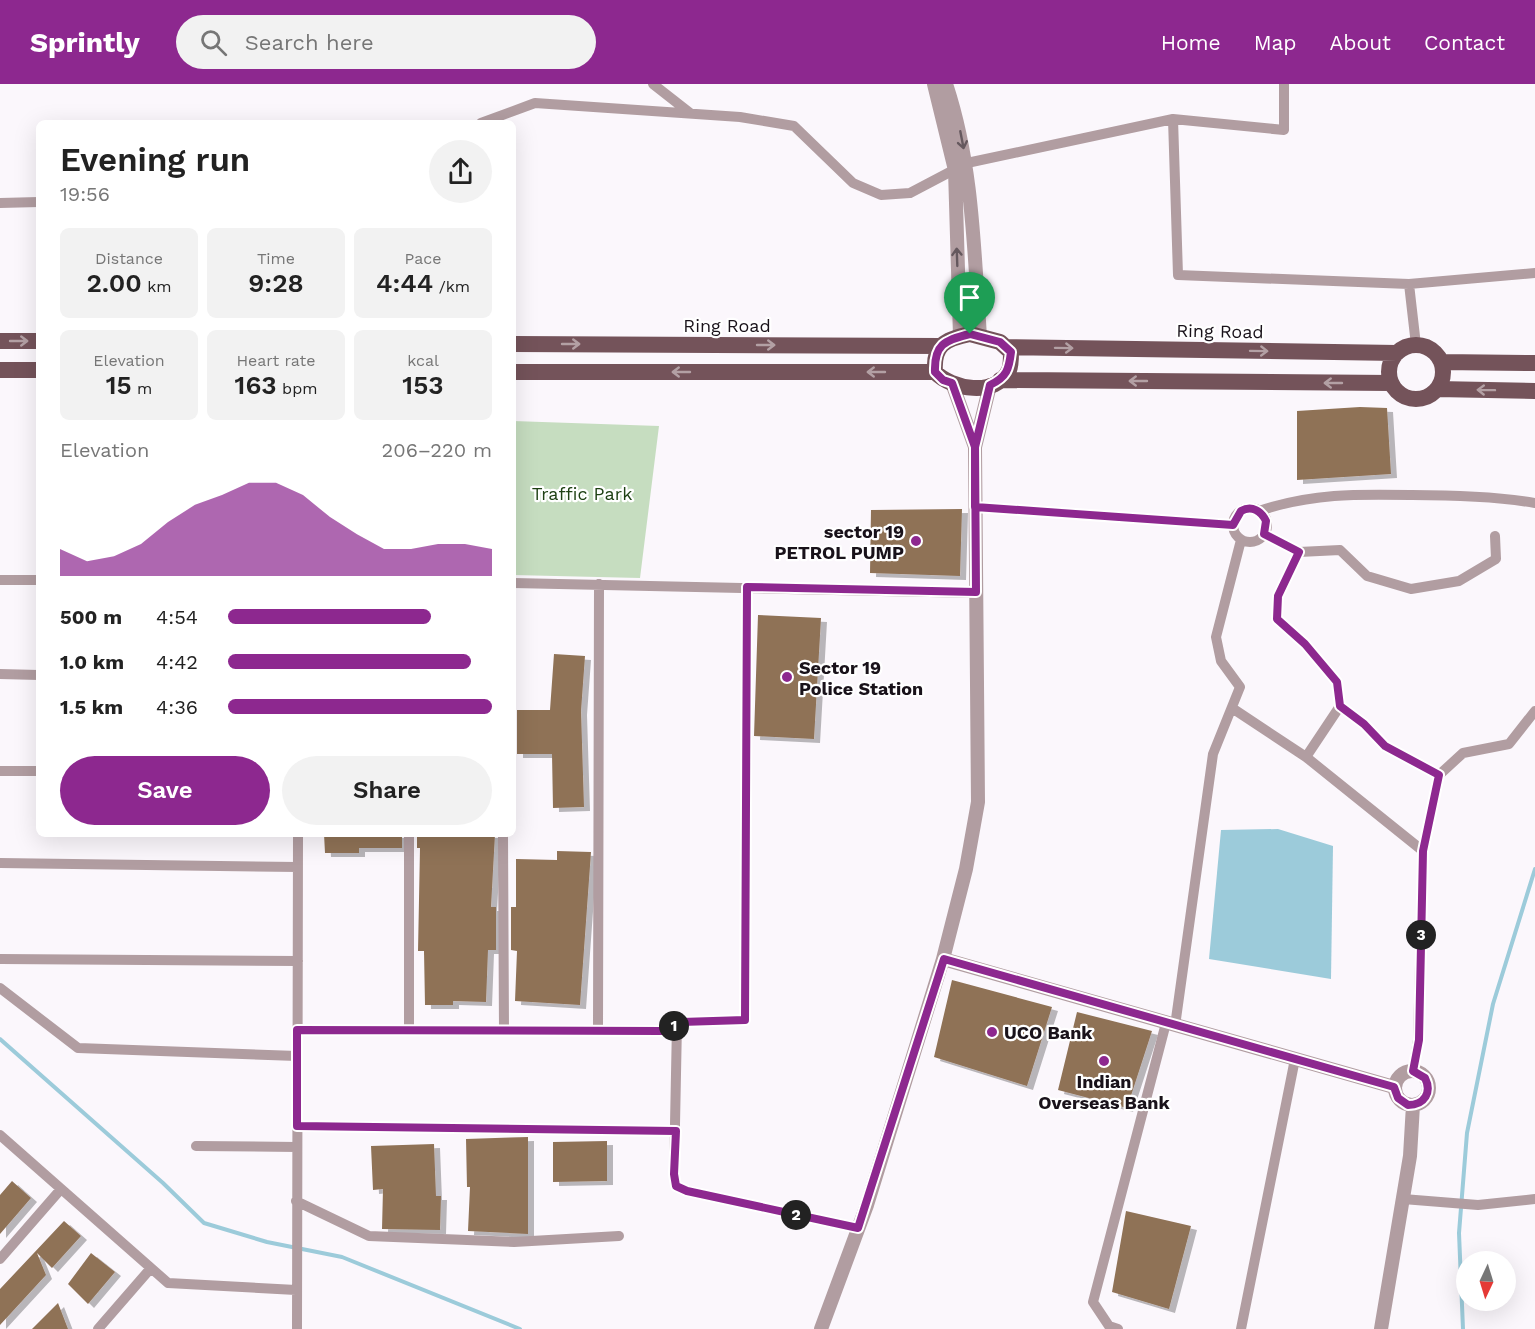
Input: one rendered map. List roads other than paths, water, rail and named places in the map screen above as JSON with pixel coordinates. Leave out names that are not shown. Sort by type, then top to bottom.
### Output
[{"type":"main road","points":[[995,383],[1009,370],[1011,352],[1000,342],[980,336],[960,336],[940,346],[934,354],[935,372],[943,380],[973,388],[995,383],[1391,383],[1406,398],[1419,399],[1437,389],[1535,391]]},
{"type":"main road","points":[[0,341],[36,341]]},
{"type":"main road","name":"Ring Road","points":[[516,344],[940,346]]},
{"type":"main road","points":[[1391,383],[1391,362],[1397,353],[1416,345],[1426,347],[1441,362],[1443,371],[1437,389]]},
{"type":"main road","name":"Ring Road","points":[[1006,347],[1397,353]]},
{"type":"main road","points":[[1441,362],[1535,363]]},
{"type":"main road","points":[[0,370],[36,370]]},
{"type":"main road","points":[[516,372],[935,372]]},
{"type":"street","points":[[653,84],[690,113]]},
{"type":"street","points":[[934,84],[961,166],[980,336]]},
{"type":"street","points":[[946,84],[960,125],[960,336]]},
{"type":"street","points":[[490,120],[535,104],[740,117],[794,126],[853,183],[882,195],[910,193],[961,166],[1173,118],[1284,130],[1284,84]]},
{"type":"street","points":[[1173,118],[1178,275],[1409,284],[1535,273]]},
{"type":"street","points":[[0,203],[36,202]]},
{"type":"street","points":[[1409,284],[1416,345]]},
{"type":"street","points":[[952,383],[975,447]]},
{"type":"street","points":[[821,1329],[858,1228],[944,959],[966,869],[978,802],[975,447],[995,383]]},
{"type":"street","points":[[1258,511],[1287,501],[1332,494],[1492,495],[1535,503]]},
{"type":"street","points":[[975,507],[1233,525]]},
{"type":"street","points":[[1251,508],[1258,511],[1266,521],[1264,534],[1254,542],[1241,540],[1236,536],[1233,525],[1241,511],[1251,508]]},
{"type":"street","points":[[1264,534],[1299,552],[1340,550],[1367,576],[1411,589],[1459,581],[1496,559],[1495,536]]},
{"type":"street","points":[[1118,1329],[1109,1326],[1093,1302],[1171,1025],[1212,754],[1240,687],[1221,661],[1216,637],[1241,540]]},
{"type":"street","points":[[1299,552],[1278,596],[1277,619],[1305,644],[1337,682],[1340,706],[1306,758]]},
{"type":"street","points":[[0,580],[36,580]]},
{"type":"street","points":[[516,583],[976,592]]},
{"type":"street","points":[[598,1031],[599,584]]},
{"type":"street","points":[[297,1030],[662,1031],[677,1024],[745,1020],[747,587]]},
{"type":"street","points":[[0,674],[36,675]]},
{"type":"street","points":[[1340,706],[1364,724],[1385,746],[1439,775]]},
{"type":"street","points":[[1232,708],[1306,758],[1423,851]]},
{"type":"street","points":[[1413,1071],[1419,1040],[1423,851],[1439,775],[1463,753],[1509,744],[1535,711]]},
{"type":"street","points":[[0,771],[36,771]]},
{"type":"street","points":[[297,1329],[298,837]]},
{"type":"street","points":[[409,837],[409,1031]]},
{"type":"street","points":[[503,837],[504,1031]]},
{"type":"street","points":[[0,863],[298,867]]},
{"type":"street","points":[[0,959],[298,961]]},
{"type":"street","points":[[944,959],[1394,1087]]},
{"type":"street","points":[[0,988],[78,1048],[297,1056]]},
{"type":"street","points":[[677,1024],[674,1174],[676,1186],[858,1228]]},
{"type":"street","points":[[1241,1329],[1295,1059]]},
{"type":"street","points":[[1394,1087],[1402,1074],[1413,1071],[1425,1078],[1429,1089],[1426,1097],[1413,1105]]},
{"type":"street","points":[[1394,1087],[1398,1098],[1413,1105]]},
{"type":"street","points":[[1381,1329],[1410,1156],[1413,1105]]},
{"type":"street","points":[[297,1126],[676,1131]]},
{"type":"street","points":[[0,1135],[168,1283],[296,1290]]},
{"type":"street","points":[[196,1146],[297,1147]]},
{"type":"street","points":[[0,1258],[62,1189]]},
{"type":"street","points":[[1403,1199],[1478,1205],[1535,1199]]},
{"type":"street","points":[[296,1201],[369,1236],[514,1242],[619,1236]]},
{"type":"street","points":[[98,1329],[151,1268]]},
{"type":"water","points":[[1278,829],[1333,846],[1331,979],[1209,959],[1221,830]]},
{"type":"waterway","points":[[1463,1329],[1459,1233],[1467,1133],[1493,1004],[1535,869]]},
{"type":"waterway","points":[[0,1039],[163,1183],[204,1223],[267,1242],[342,1257],[520,1329]]},
{"type":"place","name":"sector 19 PETROL PUMP","points":[[916,541]]},
{"type":"place","name":"Sector 19 Police Station","points":[[787,677]]},
{"type":"place","name":"UCO Bank","points":[[992,1032]]},
{"type":"place","name":"Indian Overseas Bank","points":[[1104,1061]]},
{"type":"park label","name":"Traffic Park","points":[[582,493]]}]
